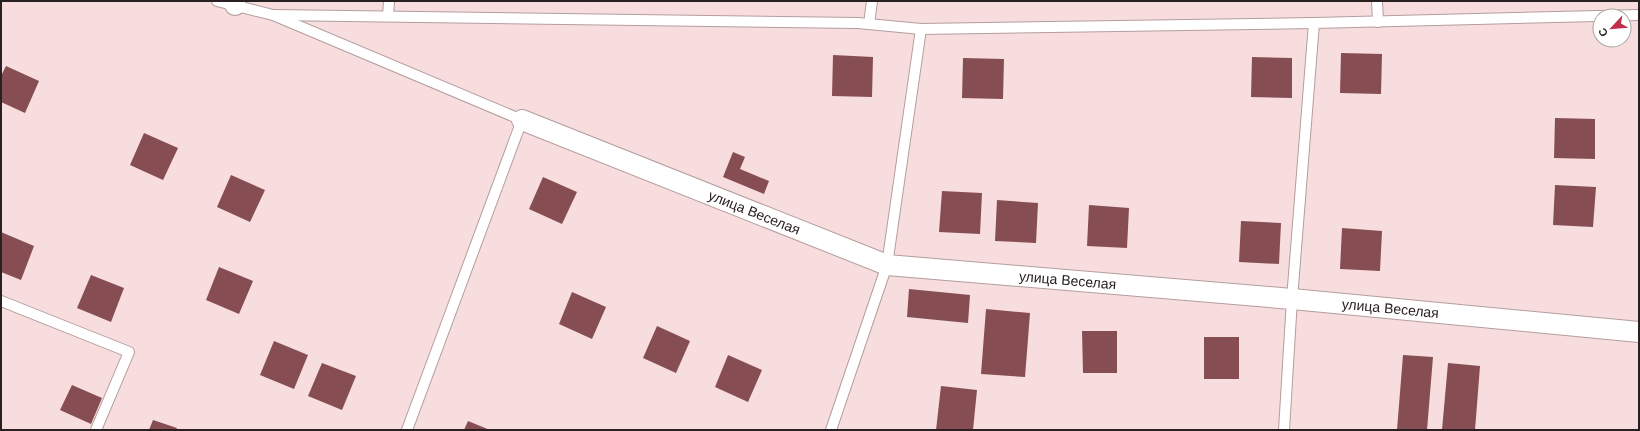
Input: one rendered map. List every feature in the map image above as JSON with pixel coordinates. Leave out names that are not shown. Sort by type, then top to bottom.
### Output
[{"type":"street","name":"улица Веселая","points":[[522,120],[887,265],[1292,299],[1639,332]]},
{"type":"lane","points":[[388,16],[389,1]]},
{"type":"lane","points":[[869,24],[872,1]]},
{"type":"lane","points":[[1378,1],[1378,22]]},
{"type":"lane","points":[[229,2],[273,15],[522,120],[407,430]]},
{"type":"lane","points":[[273,15],[869,24],[921,29],[1378,22],[1639,15]]},
{"type":"lane","points":[[1284,430],[1292,299],[1314,23]]},
{"type":"lane","points":[[831,430],[887,265],[921,29]]},
{"type":"lane","points":[[1,301],[129,352],[96,430]]},
{"type":"building","points":[[1341,53],[1382,54],[1381,94],[1340,93]]},
{"type":"building","points":[[833,55],[873,57],[872,97],[832,96]]},
{"type":"building","points":[[1252,57],[1292,58],[1292,98],[1251,97]]},
{"type":"building","points":[[963,58],[1004,59],[1003,99],[962,98]]},
{"type":"building","points":[[6,66],[39,81],[25,113],[1,102],[1,76]]},
{"type":"building","points":[[1555,118],[1595,119],[1595,159],[1554,158]]},
{"type":"building","points":[[144,133],[178,148],[163,180],[130,165]]},
{"type":"building","points":[[733,152],[745,157],[740,169],[769,181],[764,194],[723,177]]},
{"type":"building","points":[[231,175],[265,190],[250,222],[217,207]]},
{"type":"building","points":[[543,177],[577,192],[562,224],[529,209]]},
{"type":"building","points":[[1555,185],[1596,187],[1593,227],[1553,225]]},
{"type":"building","points":[[942,191],[982,193],[980,234],[939,232]]},
{"type":"building","points":[[997,200],[1038,203],[1036,243],[995,241]]},
{"type":"building","points":[[1089,205],[1129,208],[1127,248],[1087,246]]},
{"type":"building","points":[[1241,221],[1281,223],[1279,264],[1239,262]]},
{"type":"building","points":[[1342,228],[1382,231],[1380,271],[1340,269]]},
{"type":"building","points":[[1,232],[34,246],[21,280],[1,272]]},
{"type":"building","points":[[219,267],[253,281],[239,314],[206,300]]},
{"type":"building","points":[[91,275],[124,288],[111,322],[77,308]]},
{"type":"building","points":[[909,289],[970,295],[968,323],[907,317]]},
{"type":"building","points":[[572,292],[606,307],[592,339],[559,324]]},
{"type":"building","points":[[986,309],[1030,313],[1025,377],[981,374]]},
{"type":"building","points":[[657,326],[690,341],[676,373],[643,358]]},
{"type":"building","points":[[1082,331],[1117,331],[1117,373],[1083,373]]},
{"type":"building","points":[[1204,337],[1239,337],[1239,379],[1204,379]]},
{"type":"building","points":[[274,341],[308,355],[294,389],[260,375]]},
{"type":"building","points":[[728,355],[762,370],[748,402],[715,387]]},
{"type":"building","points":[[1403,355],[1433,357],[1427,430],[1397,430]]},
{"type":"building","points":[[322,363],[356,376],[342,410],[308,396]]},
{"type":"building","points":[[1448,363],[1480,366],[1475,430],[1442,430]]},
{"type":"building","points":[[72,385],[102,398],[91,424],[60,410]]},
{"type":"building","points":[[941,386],[977,390],[973,430],[936,430]]},
{"type":"building","points":[[153,420],[177,428],[176,430],[149,430]]},
{"type":"building","points":[[468,421],[490,430],[464,430]]}]
